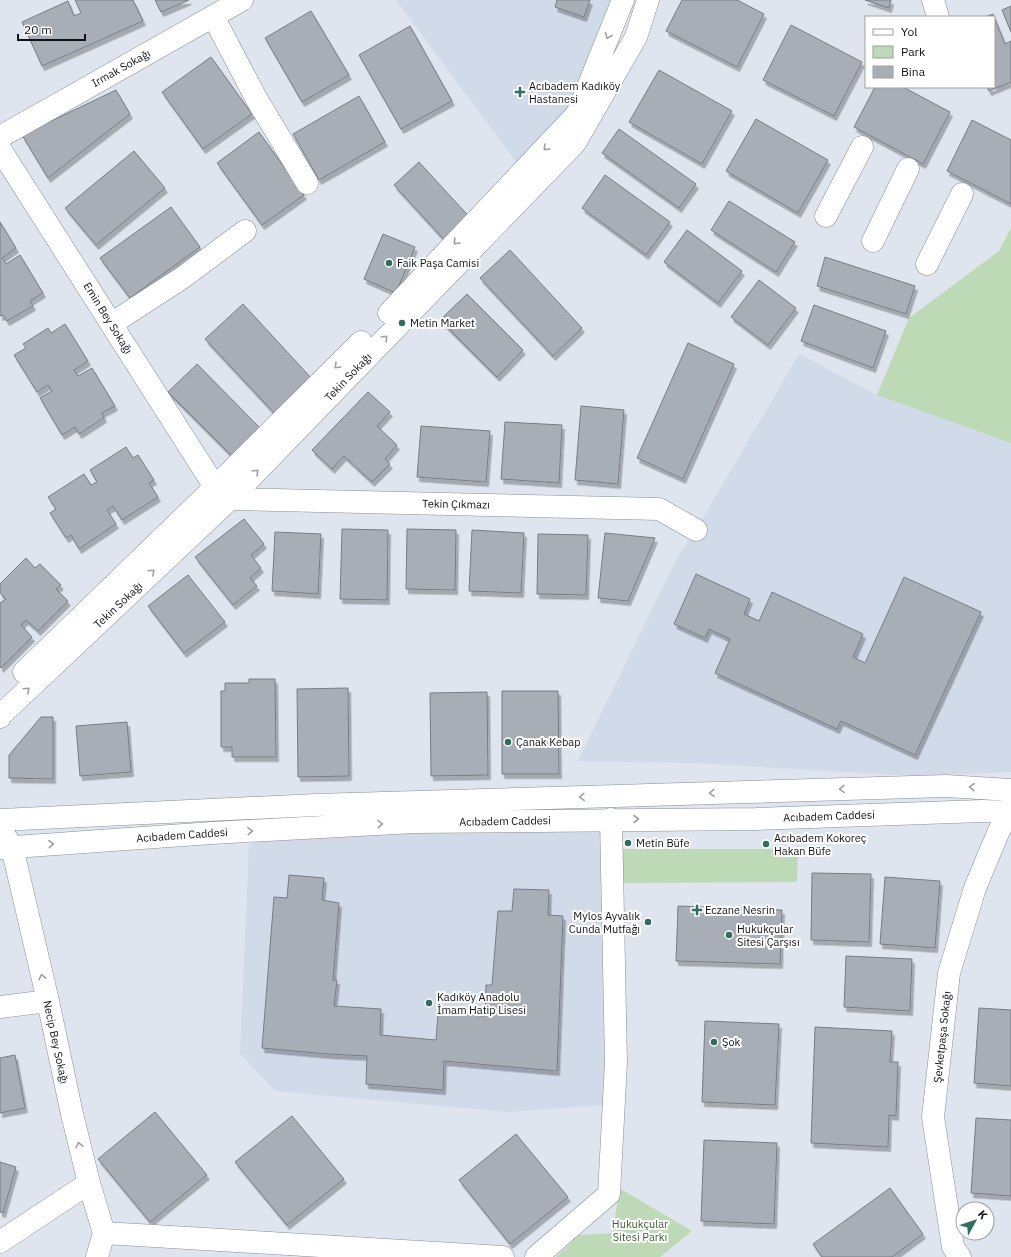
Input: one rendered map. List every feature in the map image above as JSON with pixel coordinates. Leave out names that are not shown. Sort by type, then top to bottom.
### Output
[{"type":"street","name":"Irmak Sokağı","points":[[0,137],[242,0]]},
{"type":"street","name":"Tekin Sokağı","points":[[223,493],[379,324],[577,114],[623,0]]},
{"type":"street","name":"Tekin Sokağı","points":[[0,710],[223,493],[575,143],[636,37],[648,0]]},
{"type":"street","points":[[933,0],[938,16]]},
{"type":"street","points":[[213,16],[257,100],[307,183]]},
{"type":"street","points":[[826,216],[862,147]]},
{"type":"street","name":"Emin Bey Sokağı","points":[[4,163],[223,493]]},
{"type":"street","points":[[873,241],[908,169]]},
{"type":"street","points":[[928,264],[962,194]]},
{"type":"street","points":[[111,324],[182,278],[245,231]]},
{"type":"street","name":"Tekin Çıkmazı","points":[[223,493],[659,509],[696,530]]},
{"type":"street","name":"Acıbadem Caddesi","points":[[0,820],[308,805],[946,786],[1011,790]]},
{"type":"street","name":"Acıbadem Caddesi","points":[[6,847],[220,832],[414,822],[611,819],[756,819],[1010,810]]},
{"type":"street","name":"Şevketpaşa Sokağı","points":[[951,1254],[933,1117],[949,973],[975,888],[1010,810]]},
{"type":"street","points":[[536,1257],[609,1194],[616,1062],[611,819]]},
{"type":"street","name":"Necip Bey Sokağı","points":[[0,828],[48,1001],[72,1114],[89,1183],[104,1233]]},
{"type":"street","points":[[0,1007],[48,1001]]},
{"type":"street","points":[[0,1242],[89,1183]]},
{"type":"street","points":[[97,1257],[104,1233],[503,1257]]},
{"type":"shaded area","name":"Acıbadem Kadıköy Hastanesi","points":[[396,0],[617,0],[588,73],[565,112],[517,163]]},
{"type":"shaded area","points":[[799,354],[877,395],[1011,443],[1011,772],[912,776],[695,763],[578,761],[679,554],[696,530]]},
{"type":"shaded area","name":"Kadıköy Anadolu İmam Hatip Lisesi","points":[[612,826],[617,1104],[508,1112],[275,1091],[240,1054],[249,844],[291,837]]},
{"type":"green space","points":[[1011,228],[1011,443],[877,395],[909,318],[999,251]]},
{"type":"green space","points":[[612,849],[798,849],[797,882],[613,883]]},
{"type":"green space","name":"Hukukçular Sitesi Parkı","points":[[619,1188],[692,1231],[660,1257],[556,1257],[579,1235],[613,1233]]},
{"type":"building","points":[[75,0],[133,0],[143,21],[42,66],[22,22],[68,1],[74,16],[81,13]]},
{"type":"building","points":[[155,0],[189,0],[161,12]]},
{"type":"building","points":[[557,0],[590,0],[584,17],[555,7]]},
{"type":"building","points":[[682,0],[737,0],[764,14],[737,67],[666,31]]},
{"type":"building","points":[[865,0],[891,0],[889,8]]},
{"type":"building","points":[[1011,6],[1011,32],[1002,10]]},
{"type":"building","points":[[311,11],[349,75],[302,102],[265,38]]},
{"type":"building","points":[[995,19],[1005,44],[1011,41],[1011,82],[989,91],[988,88],[995,88]]},
{"type":"building","points":[[791,25],[862,62],[834,116],[763,80]]},
{"type":"building","points":[[410,26],[452,101],[401,129],[359,55]]},
{"type":"building","points":[[211,57],[252,114],[203,149],[162,92]]},
{"type":"building","points":[[659,70],[732,111],[702,164],[629,122]]},
{"type":"building","points":[[874,88],[905,88],[950,112],[923,164],[854,127]]},
{"type":"building","points":[[116,90],[130,114],[48,178],[22,135]]},
{"type":"building","points":[[359,96],[385,142],[319,180],[293,134]]},
{"type":"building","points":[[756,119],[828,160],[798,213],[726,171]]},
{"type":"building","points":[[972,120],[1011,140],[1011,204],[947,171]]},
{"type":"building","points":[[619,129],[696,184],[679,208],[602,153]]},
{"type":"building","points":[[259,132],[304,195],[262,225],[217,163]]},
{"type":"building","points":[[134,151],[165,188],[96,245],[65,208]]},
{"type":"building","points":[[419,162],[474,222],[449,245],[394,185]]},
{"type":"building","points":[[605,175],[670,222],[646,255],[582,208]]},
{"type":"building","points":[[729,201],[795,242],[776,272],[711,230]]},
{"type":"building","points":[[171,207],[200,247],[130,298],[100,258]]},
{"type":"building","points":[[0,222],[16,248],[2,258],[6,264],[20,255],[43,293],[30,301],[33,306],[7,321],[3,315],[0,316]]},
{"type":"building","points":[[687,230],[742,271],[718,303],[664,262]]},
{"type":"building","name":"Faik Paşa Camisi","points":[[383,234],[415,247],[396,293],[364,279]]},
{"type":"building","points":[[510,250],[582,328],[553,356],[480,278]]},
{"type":"building","points":[[825,257],[915,286],[906,314],[817,286]]},
{"type":"building","points":[[759,280],[796,308],[768,345],[731,317]]},
{"type":"building","points":[[467,294],[523,350],[497,377],[440,320]]},
{"type":"building","points":[[243,304],[313,380],[276,415],[205,339]]},
{"type":"building","points":[[814,305],[886,331],[873,368],[801,341]]},
{"type":"building","points":[[65,324],[88,361],[74,370],[78,376],[92,368],[115,406],[102,413],[104,418],[79,434],[75,427],[62,435],[40,398],[52,391],[48,385],[37,392],[14,355],[26,348],[23,344],[48,328],[51,333]]},
{"type":"building","points":[[688,343],[734,364],[683,479],[637,458]]},
{"type":"building","points":[[197,364],[261,429],[233,457],[168,392]]},
{"type":"building","points":[[368,392],[390,412],[377,426],[397,445],[385,459],[390,464],[372,482],[344,456],[332,469],[312,450]]},
{"type":"building","points":[[581,406],[624,410],[618,484],[575,480]]},
{"type":"building","points":[[505,422],[562,425],[559,483],[501,479]]},
{"type":"building","points":[[421,426],[490,431],[486,482],[417,477]]},
{"type":"building","points":[[126,447],[133,458],[138,455],[154,480],[149,483],[158,497],[122,520],[113,506],[107,510],[116,524],[79,549],[71,535],[66,538],[50,513],[56,509],[48,497],[84,474],[91,485],[97,482],[90,470]]},
{"type":"building","points":[[244,519],[264,544],[251,555],[261,568],[250,578],[257,586],[233,605],[195,557]]},
{"type":"building","points":[[342,529],[388,530],[387,600],[340,599]]},
{"type":"building","points":[[407,529],[456,530],[455,590],[406,589]]},
{"type":"building","points":[[472,530],[524,533],[521,593],[469,591]]},
{"type":"building","points":[[275,532],[321,534],[318,594],[272,591]]},
{"type":"building","points":[[605,533],[655,538],[628,601],[598,598]]},
{"type":"building","points":[[538,534],[588,535],[586,595],[537,594]]},
{"type":"building","points":[[26,558],[35,568],[40,564],[61,585],[56,589],[68,601],[38,631],[26,620],[21,625],[32,637],[1,668],[0,603],[6,599],[0,593],[0,584]]},
{"type":"building","points":[[696,574],[750,599],[744,614],[759,621],[772,592],[863,634],[853,657],[865,663],[904,577],[981,612],[915,755],[841,721],[837,729],[715,673],[730,639],[709,629],[705,638],[674,624]]},
{"type":"building","points":[[188,575],[225,622],[184,653],[148,606]]},
{"type":"building","points":[[249,679],[275,679],[276,757],[232,757],[232,747],[221,747],[221,691],[225,691],[225,683],[249,683]]},
{"type":"building","points":[[348,688],[349,776],[298,777],[297,689]]},
{"type":"building","points":[[502,691],[558,691],[559,774],[502,774]]},
{"type":"building","points":[[487,692],[488,775],[431,776],[430,693]]},
{"type":"building","points":[[41,717],[53,717],[53,779],[9,778],[9,755]]},
{"type":"building","points":[[127,722],[131,772],[80,776],[76,726]]},
{"type":"building","points":[[812,873],[871,874],[869,942],[811,940]]},
{"type":"building","points":[[289,875],[324,878],[322,900],[339,903],[333,980],[337,980],[334,1006],[381,1009],[380,1035],[436,1040],[438,1014],[485,1016],[486,985],[492,985],[498,911],[512,911],[514,889],[549,890],[548,915],[563,916],[557,1071],[444,1061],[443,1090],[366,1084],[367,1056],[262,1048],[274,897],[287,898]]},
{"type":"building","points":[[885,877],[940,881],[935,948],[880,944]]},
{"type":"building","name":"Hukukçular Sitesi Çarşısı","points":[[678,906],[782,910],[780,964],[676,961]]},
{"type":"building","points":[[846,956],[912,959],[910,1011],[844,1007]]},
{"type":"building","points":[[979,1008],[1011,1010],[1011,1086],[974,1083]]},
{"type":"building","points":[[705,1021],[779,1024],[775,1105],[702,1102]]},
{"type":"building","points":[[815,1027],[892,1031],[890,1062],[898,1062],[896,1116],[889,1115],[888,1147],[811,1143]]},
{"type":"building","points":[[15,1055],[25,1108],[0,1113],[0,1058]]},
{"type":"building","points":[[155,1112],[207,1175],[150,1222],[98,1159]]},
{"type":"building","points":[[292,1116],[344,1179],[287,1225],[235,1162]]},
{"type":"building","points":[[976,1118],[1011,1120],[1011,1196],[971,1193]]},
{"type":"building","points":[[516,1134],[568,1197],[510,1244],[459,1180]]},
{"type":"building","points":[[704,1140],[777,1143],[774,1224],[701,1221]]},
{"type":"building","points":[[0,1162],[16,1167],[3,1213],[0,1212]]},
{"type":"building","points":[[890,1188],[923,1234],[892,1257],[822,1257],[813,1244]]},
{"type":"place","name":"Acıbadem Kadıköy Hastanesi","points":[[520,92]]},
{"type":"place","name":"Faik Paşa Camisi","points":[[389,263]]},
{"type":"place","name":"Metin Market","points":[[402,323]]},
{"type":"place","name":"Çanak Kebap","points":[[508,742]]},
{"type":"place","name":"Metin Büfe","points":[[628,843]]},
{"type":"place","name":"Acıbadem Kokoreç Hakan Büfe","points":[[766,844]]},
{"type":"place","name":"Eczane Nesrin","points":[[697,910]]},
{"type":"place","name":"Mylos Ayvalık Cunda Mutfağı","points":[[648,922]]},
{"type":"place","name":"Hukukçular Sitesi Çarşısı","points":[[729,935]]},
{"type":"place","name":"Kadıköy Anadolu İmam Hatip Lisesi","points":[[429,1003]]},
{"type":"place","name":"Şok","points":[[714,1042]]}]
